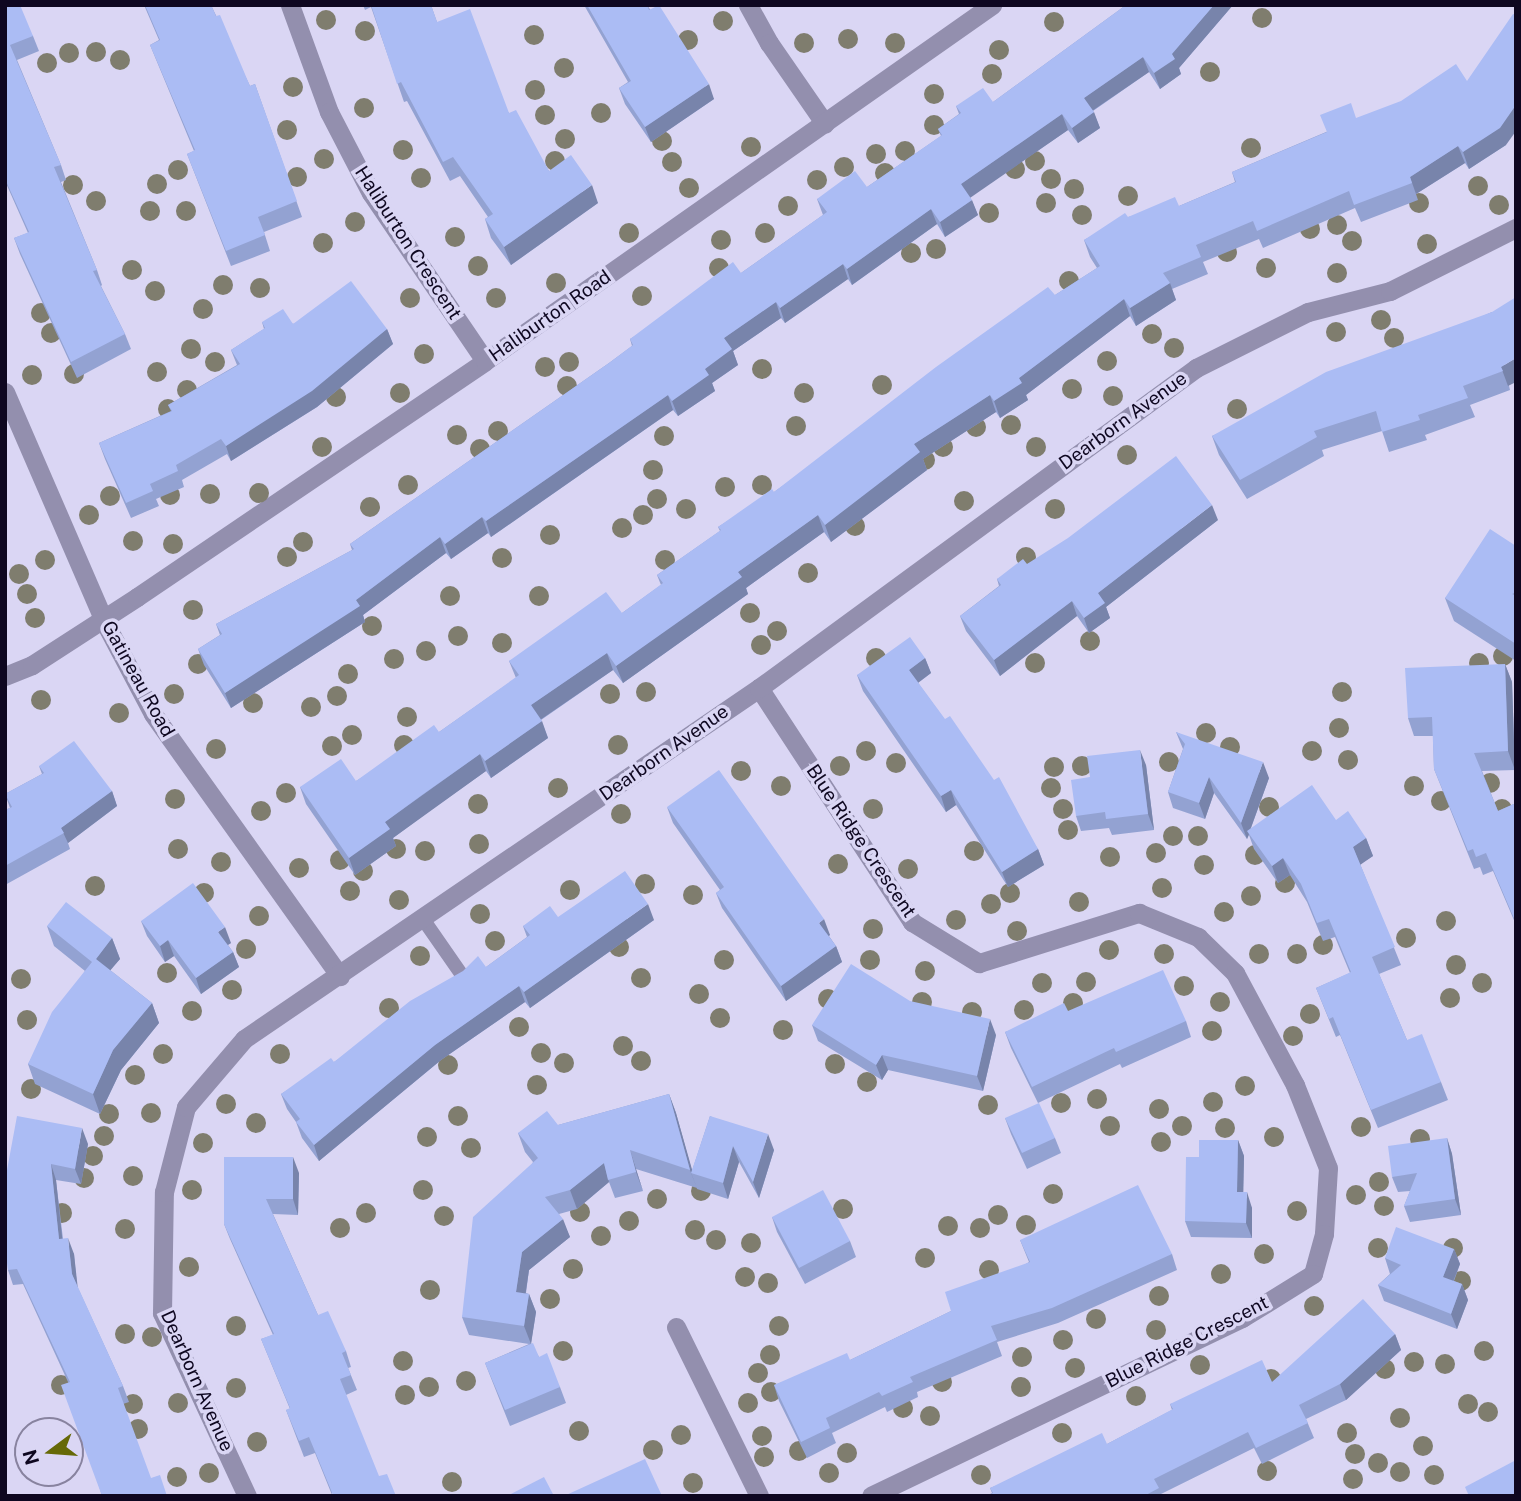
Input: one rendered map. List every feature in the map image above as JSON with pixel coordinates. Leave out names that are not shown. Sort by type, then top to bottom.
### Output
[{"type":"street","name":"Haliburton Crescent","points":[[290,5],[329,112],[371,193],[485,361]]},
{"type":"street","points":[[748,5],[825,124]]},
{"type":"street","name":"Haliburton Road","points":[[5,676],[32,665],[103,619],[485,361],[992,5]]},
{"type":"street","name":"Dearborn Avenue","points":[[247,1496],[162,1313],[164,1192],[186,1107],[244,1039],[759,688],[1196,368],[1308,313],[1390,291],[1516,228]]},
{"type":"street","name":"Gatineau Road","points":[[5,392],[103,619],[153,714],[340,976]]},
{"type":"street","name":"Blue Ridge Crescent","points":[[759,688],[912,922],[979,963],[1139,914],[1198,937],[1235,973],[1295,1085],[1328,1168],[1324,1234],[1313,1274],[1242,1318],[871,1496]]},
{"type":"street","points":[[676,1327],[759,1496]]},
{"type":"lane","points":[[423,919],[464,978]]},
{"type":"building","points":[[5,5],[20,5],[33,36],[10,45],[61,165],[54,167],[97,270],[93,271],[125,334],[71,362],[14,238],[29,232],[5,179]]},
{"type":"building","points":[[145,5],[211,5],[216,16],[220,15],[250,86],[255,84],[297,201],[258,217],[265,235],[226,251],[187,154],[195,150],[150,45],[160,40]]},
{"type":"building","points":[[371,5],[431,5],[437,22],[470,9],[509,113],[516,110],[549,171],[571,155],[592,185],[504,247],[485,219],[493,214],[453,157],[443,162],[401,82],[397,84]]},
{"type":"building","points":[[587,5],[647,5],[649,10],[659,5],[709,84],[645,127],[619,88],[631,81]]},
{"type":"building","points":[[1126,5],[1214,5],[1172,54],[1175,59],[1154,73],[1143,57],[1084,98],[1094,112],[1072,128],[1062,114],[961,184],[972,200],[940,222],[931,209],[847,269],[843,264],[780,308],[776,302],[724,338],[732,349],[705,369],[709,375],[672,401],[668,395],[486,521],[482,517],[445,544],[440,537],[356,600],[360,606],[225,693],[198,649],[222,634],[216,624],[354,549],[350,544],[609,363],[633,345],[630,339],[733,262],[741,273],[827,212],[817,199],[855,171],[867,187],[942,135],[938,129],[961,113],[956,106],[983,88],[993,102]]},
{"type":"building","points":[[1513,14],[1516,15],[1516,105],[1500,128],[1463,152],[1458,146],[1410,177],[1412,183],[1354,205],[1349,191],[1257,231],[1253,221],[1196,245],[1201,257],[1163,273],[1170,283],[1130,308],[1124,299],[1019,378],[1022,383],[994,401],[990,395],[914,444],[920,452],[825,525],[818,515],[738,572],[742,577],[616,666],[607,653],[531,705],[542,721],[485,761],[480,754],[422,795],[385,822],[390,829],[349,858],[300,787],[341,759],[356,781],[434,725],[439,732],[519,675],[509,661],[606,592],[622,613],[663,583],[657,575],[721,530],[718,527],[772,489],[774,492],[936,367],[1048,287],[1055,295],[1100,266],[1084,240],[1125,213],[1128,217],[1175,197],[1179,206],[1236,182],[1232,172],[1327,132],[1320,115],[1351,103],[1356,118],[1401,101],[1456,64],[1467,81]]},
{"type":"building","points":[[351,281],[387,329],[312,391],[226,446],[221,439],[176,465],[178,471],[150,484],[153,491],[126,503],[99,443],[172,411],[168,405],[240,364],[231,350],[265,328],[262,322],[283,309],[293,324]]},
{"type":"building","points":[[1516,297],[1516,358],[1501,367],[1503,371],[1463,386],[1468,398],[1418,415],[1420,420],[1382,432],[1376,411],[1314,431],[1317,437],[1240,480],[1212,436],[1326,372],[1492,312]]},
{"type":"building","points":[[1176,456],[1212,505],[1098,593],[1105,603],[1084,618],[1072,601],[994,660],[960,616],[1001,585],[997,579],[1023,559],[1027,564],[1068,538]]},
{"type":"building","points":[[1490,529],[1516,546],[1516,592],[1512,594],[1516,596],[1516,644],[1445,598]]},
{"type":"building","points":[[910,637],[925,658],[909,670],[945,719],[950,716],[994,780],[999,777],[1038,849],[1002,872],[951,790],[941,796],[857,675]]},
{"type":"building","points":[[1505,664],[1508,751],[1474,753],[1498,811],[1516,803],[1516,923],[1486,853],[1476,857],[1473,849],[1468,851],[1434,769],[1432,717],[1408,718],[1405,668]]},
{"type":"building","points":[[1176,732],[1263,762],[1241,823],[1209,777],[1199,803],[1168,792],[1185,744]]},
{"type":"building","points":[[74,741],[112,791],[61,828],[64,833],[5,866],[5,810],[12,807],[5,794],[44,773],[39,766]]},
{"type":"building","points":[[1140,750],[1148,814],[1106,819],[1105,812],[1076,816],[1071,780],[1090,777],[1087,756]]},
{"type":"building","points":[[719,770],[824,919],[819,923],[836,946],[781,986],[716,893],[724,887],[667,807]]},
{"type":"building","points":[[1312,785],[1336,820],[1348,811],[1366,838],[1353,847],[1395,947],[1372,957],[1407,1040],[1422,1034],[1441,1082],[1371,1110],[1333,1017],[1329,1019],[1316,988],[1351,972],[1329,919],[1317,923],[1301,884],[1283,858],[1272,866],[1247,831]]},
{"type":"building","points":[[625,871],[648,904],[524,992],[519,986],[435,1045],[314,1145],[296,1122],[300,1119],[281,1094],[331,1058],[334,1062],[410,1001],[463,971],[478,956],[486,967],[530,935],[523,926],[550,906],[558,917]]},
{"type":"building","points":[[193,883],[225,927],[218,932],[233,952],[196,978],[168,940],[160,946],[141,921]]},
{"type":"building","points":[[66,902],[112,938],[96,959],[152,1003],[113,1050],[93,1094],[28,1064],[52,1012],[92,962],[47,926]]},
{"type":"building","points":[[851,964],[910,1001],[990,1019],[977,1076],[882,1055],[876,1065],[812,1025]]},
{"type":"building","points":[[1163,970],[1186,1021],[1116,1052],[1114,1048],[1032,1087],[1005,1032],[1064,1003],[1068,1011]]},
{"type":"building","points":[[669,1094],[690,1170],[630,1150],[636,1172],[608,1180],[604,1163],[570,1190],[545,1197],[563,1219],[522,1252],[516,1292],[529,1294],[524,1326],[462,1317],[473,1217],[538,1158],[518,1133],[547,1111],[558,1125]]},
{"type":"building","points":[[1039,1103],[1055,1138],[1022,1153],[1005,1118]]},
{"type":"building","points":[[17,1116],[82,1128],[75,1169],[51,1164],[59,1239],[68,1238],[72,1274],[123,1386],[118,1388],[151,1478],[160,1475],[167,1496],[102,1496],[84,1447],[84,1417],[73,1417],[61,1385],[70,1382],[17,1269],[8,1270],[5,1249],[5,1181]]},
{"type":"building","points":[[710,1116],[768,1134],[753,1182],[733,1146],[723,1183],[691,1173]]},
{"type":"building","points":[[1447,1138],[1455,1199],[1404,1206],[1417,1173],[1392,1177],[1388,1146]]},
{"type":"building","points":[[1199,1140],[1238,1140],[1237,1192],[1247,1192],[1246,1223],[1185,1221],[1186,1157],[1199,1157]]},
{"type":"building","points":[[224,1157],[293,1157],[293,1199],[266,1199],[318,1315],[328,1311],[346,1351],[342,1353],[351,1375],[340,1379],[379,1476],[387,1474],[396,1496],[331,1496],[333,1495],[309,1437],[299,1441],[286,1410],[290,1408],[261,1339],[274,1334],[224,1224]]},
{"type":"building","points":[[1138,1185],[1172,1254],[1052,1308],[991,1326],[997,1340],[910,1377],[913,1382],[882,1396],[879,1392],[826,1418],[830,1428],[801,1442],[774,1385],[847,1353],[850,1360],[951,1311],[945,1292],[1030,1262],[1020,1240]]},
{"type":"building","points":[[823,1190],[850,1241],[799,1268],[772,1217]]},
{"type":"building","points":[[1396,1227],[1454,1249],[1443,1277],[1462,1284],[1451,1314],[1378,1285],[1401,1265],[1385,1258]]},
{"type":"building","points":[[1363,1299],[1395,1334],[1340,1384],[1299,1405],[1308,1423],[1256,1448],[1248,1432],[1154,1479],[1159,1488],[1144,1496],[986,1496],[993,1493],[990,1488],[1102,1433],[1107,1444],[1173,1409],[1170,1404],[1262,1360],[1272,1382]]},
{"type":"building","points":[[533,1343],[539,1357],[547,1353],[560,1387],[505,1410],[485,1363]]},
{"type":"building","points":[[645,1459],[662,1496],[564,1496]]},
{"type":"building","points":[[1516,1460],[1516,1496],[1469,1496],[1465,1487]]},
{"type":"building","points":[[544,1477],[554,1496],[507,1496]]}]
